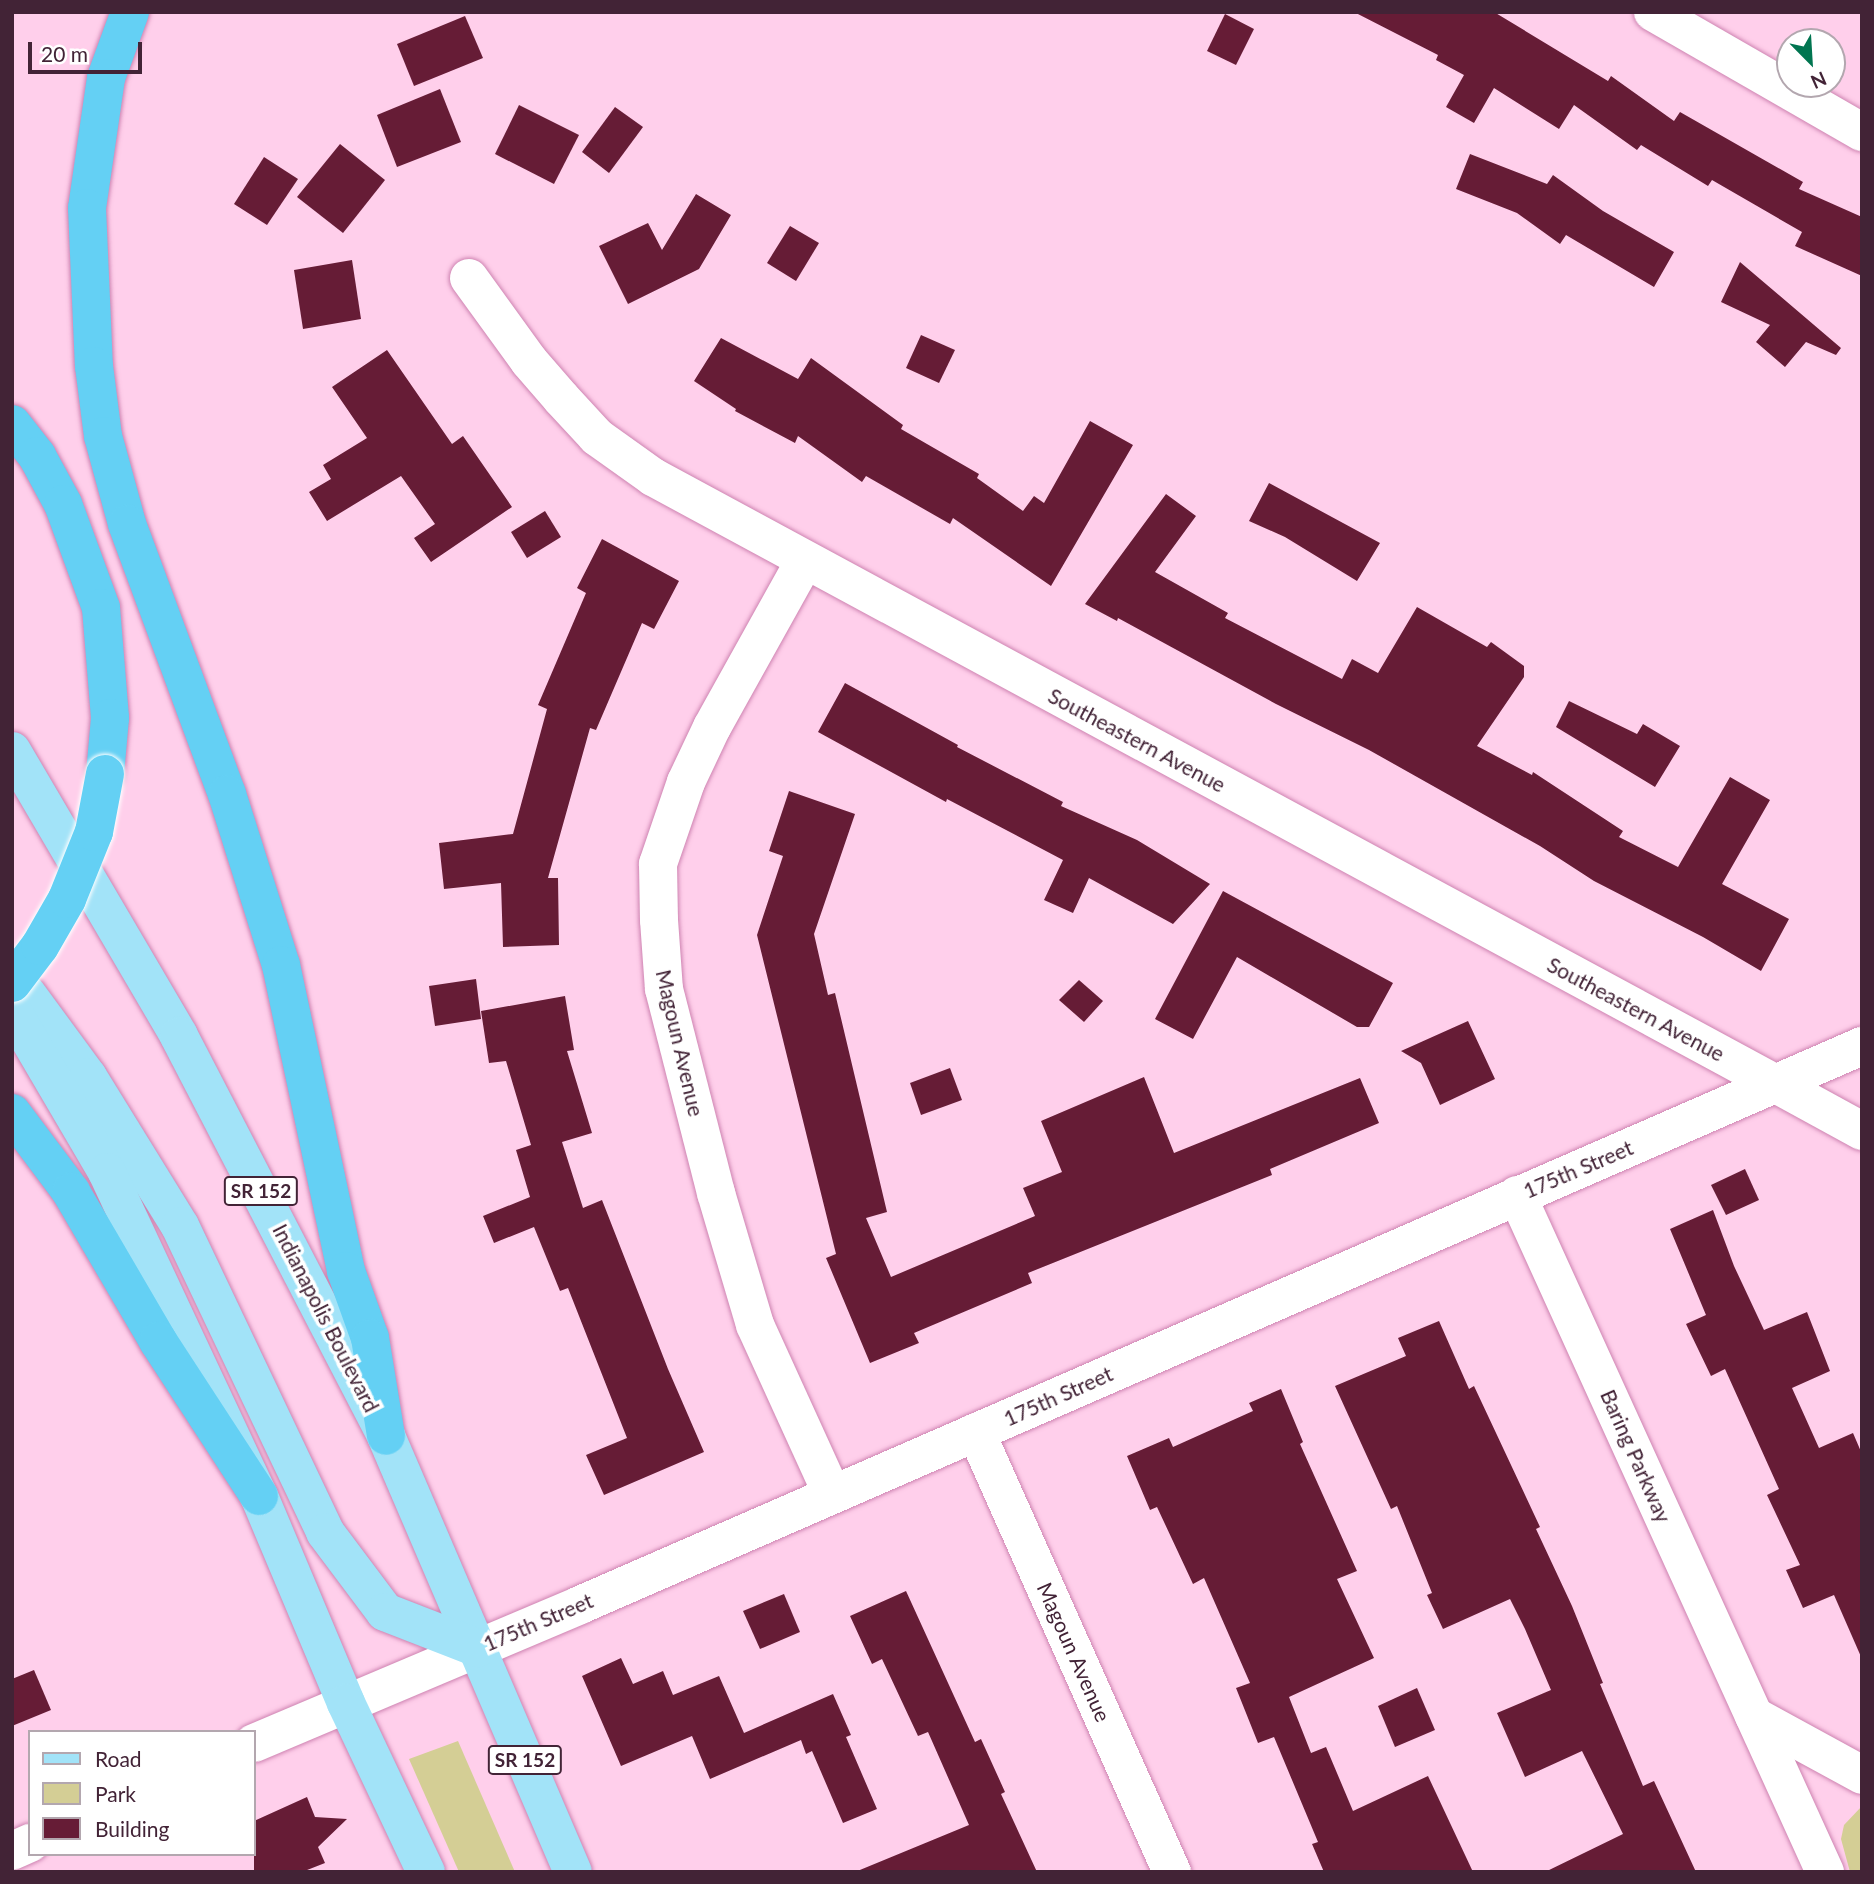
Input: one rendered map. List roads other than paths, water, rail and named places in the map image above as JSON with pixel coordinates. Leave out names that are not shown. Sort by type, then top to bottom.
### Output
[{"type":"highway","points":[[130,12],[106,78],[87,208],[93,366],[103,436],[127,524],[227,794],[281,965],[346,1271],[370,1338],[386,1436]]},
{"type":"highway","points":[[12,424],[37,456],[63,505],[101,608],[110,718],[105,774],[93,832],[67,899],[40,946],[12,983]]},
{"type":"highway","points":[[12,1113],[71,1192],[158,1341],[259,1496]]},
{"type":"main road","name":"Indianapolis Boulevard","points":[[12,751],[179,1036],[386,1436],[573,1872]]},
{"type":"main road","points":[[12,975],[89,1077],[180,1226],[325,1532],[385,1612],[478,1648]]},
{"type":"main road","points":[[12,1010],[107,1172],[259,1496],[346,1703],[426,1872]]},
{"type":"street","points":[[1653,12],[1862,132]]},
{"type":"street","name":"Southeastern Avenue","points":[[469,278],[529,361],[597,437],[653,477],[1862,1132]]},
{"type":"street","name":"Magoun Avenue","points":[[805,561],[712,727],[686,782],[658,863],[659,920],[664,989],[716,1193],[751,1312],[832,1494]]},
{"type":"street","name":"175th Street","points":[[256,1742],[1862,1046]]},
{"type":"street","name":"Baring Parkway","points":[[1517,1195],[1825,1872]]},
{"type":"street","name":"Magoun Avenue","points":[[976,1432],[1172,1872]]},
{"type":"street","points":[[1754,1716],[1862,1775]]},
{"type":"street","points":[[12,1851],[28,1844]]}]
